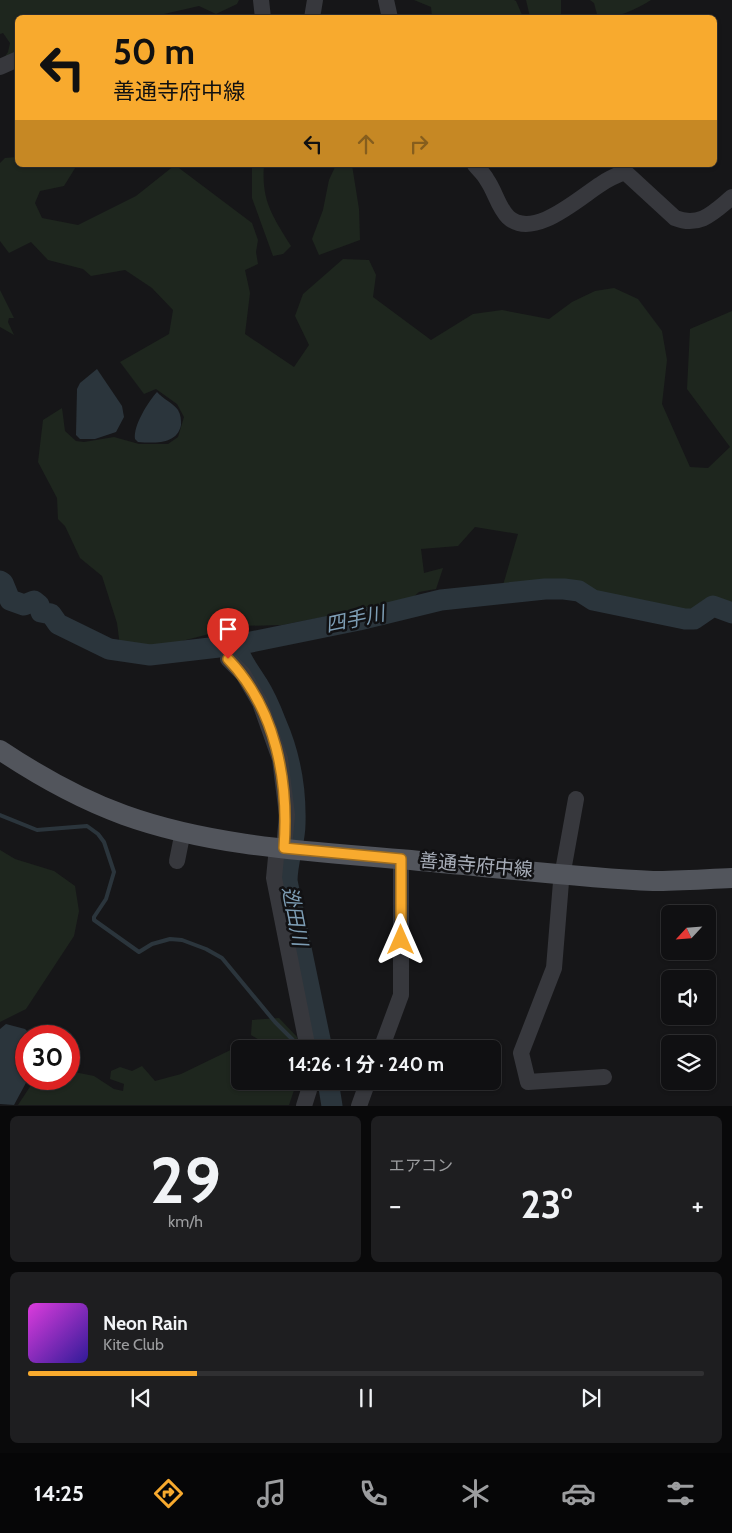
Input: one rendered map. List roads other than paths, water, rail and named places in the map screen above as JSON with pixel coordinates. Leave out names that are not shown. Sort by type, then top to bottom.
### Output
[{"type":"main road","name":"善通寺府中線","points":[[0,750],[56,784],[95,803],[124,815],[183,831],[286,848],[562,874],[653,881],[732,878]]},
{"type":"street","points":[[261,0],[264,15]]},
{"type":"street","points":[[312,15],[315,0]]},
{"type":"street","points":[[386,0],[389,15]]},
{"type":"street","points":[[0,67],[15,60]]},
{"type":"street","points":[[476,167],[488,180],[509,218],[518,222],[531,223],[545,220],[558,214],[602,182],[625,172],[675,218],[685,222],[698,221],[711,214],[732,197]]},
{"type":"street","points":[[228,659],[242,674],[260,703],[280,759],[286,815],[286,848],[274,878],[306,1040]]},
{"type":"street","points":[[576,799],[562,874],[554,968],[521,1053],[528,1082],[604,1077]]},
{"type":"street","points":[[177,861],[183,831]]},
{"type":"street","points":[[384,1040],[401,995],[401,859]]},
{"type":"street","points":[[304,1106],[309,1090]]},
{"type":"street","points":[[359,1106],[365,1090]]},
{"type":"waterway","name":"四手川","points":[[0,581],[3,583],[10,600],[24,605],[34,601],[39,605],[41,612],[51,614],[58,624],[109,649],[150,655],[236,645],[359,620],[441,600],[545,589],[579,591],[593,600],[685,619],[694,619],[713,606],[732,613]]},
{"type":"waterway","name":"迯田川","points":[[236,645],[243,661],[268,703],[281,735],[288,760],[293,786],[295,824],[287,881],[320,1040]]},
{"type":"waterway","points":[[0,815],[37,830],[87,826],[98,834],[104,842],[114,872],[106,899],[94,920],[139,952],[152,944],[170,939],[182,940],[206,949],[222,958],[275,1022],[293,1040]]},
{"type":"waterway","name":"迯田川","points":[[329,1090],[332,1106]]}]
